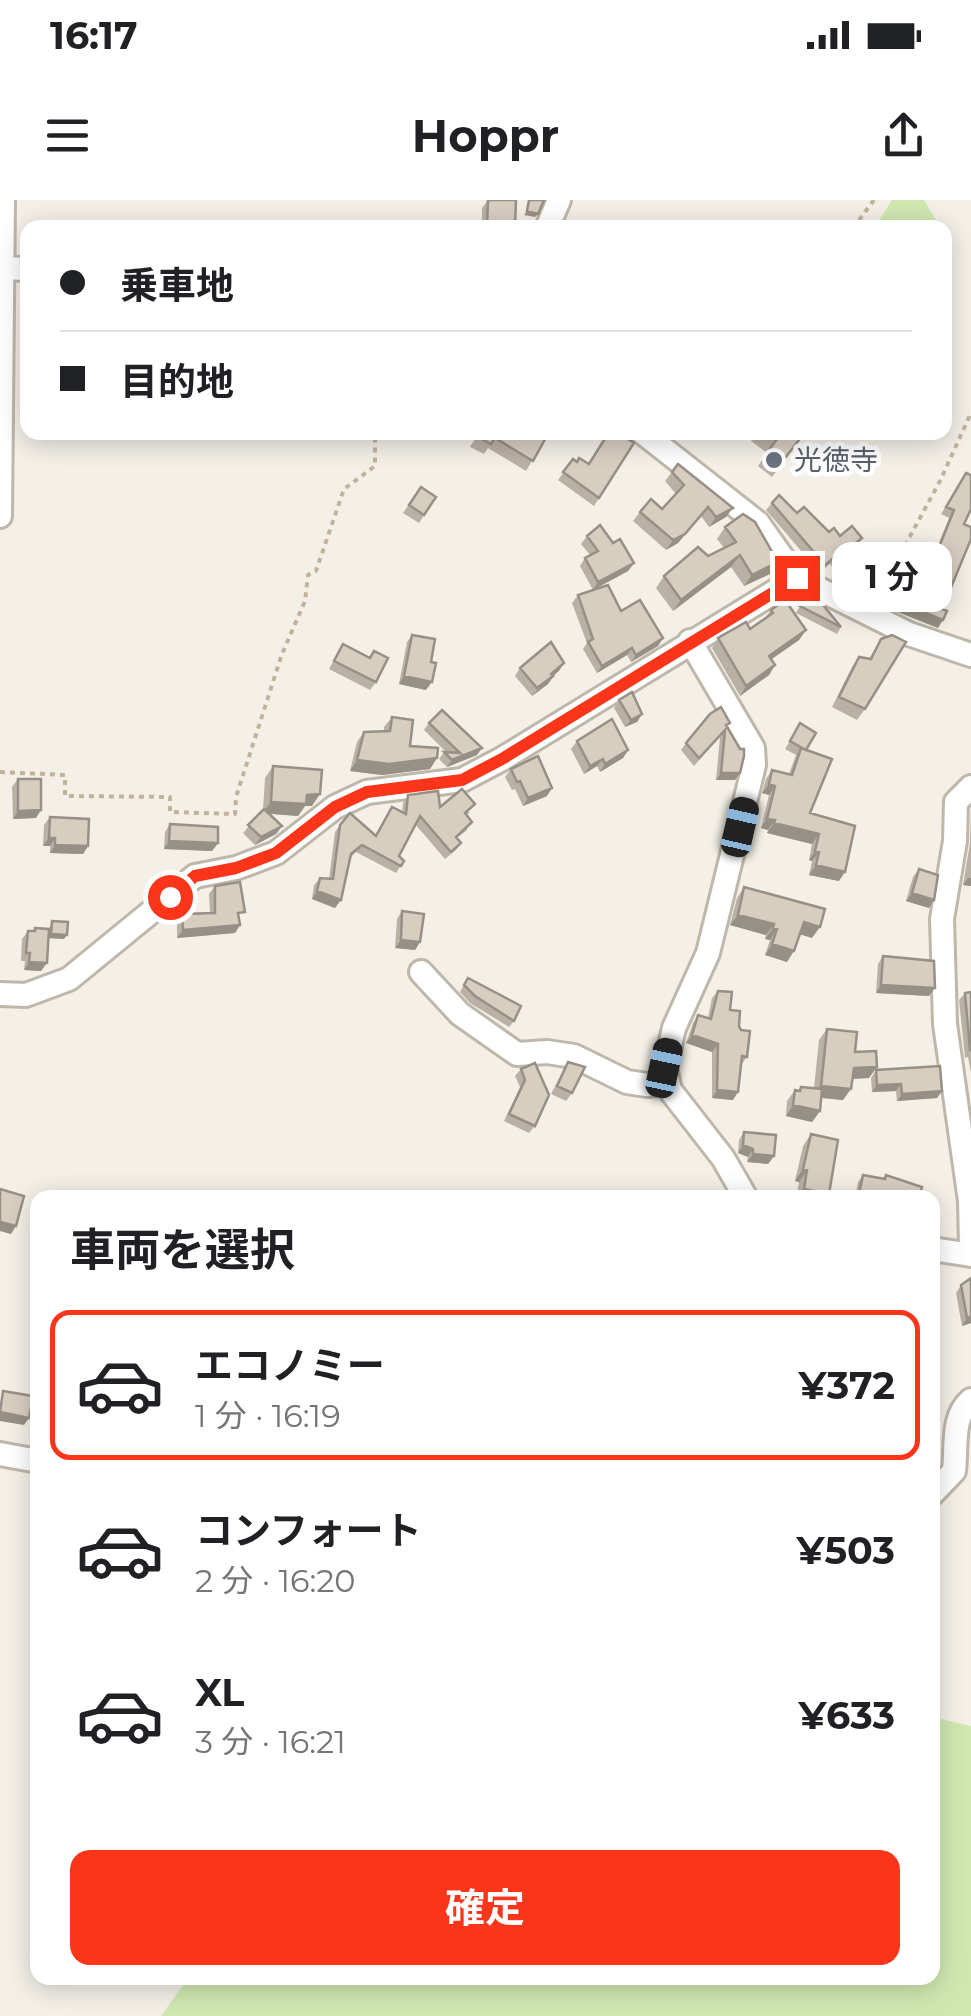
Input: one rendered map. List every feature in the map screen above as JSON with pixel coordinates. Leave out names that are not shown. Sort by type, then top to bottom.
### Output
[{"type":"street","points":[[0,516],[3,200]]},
{"type":"street","points":[[652,440],[758,523],[797,578],[909,634],[971,654]]},
{"type":"street","points":[[0,994],[26,995],[68,979],[195,876],[236,868],[276,853],[335,807],[367,792],[462,780],[797,578]]},
{"type":"street","points":[[690,641],[754,748],[754,765],[708,953],[674,1028],[664,1068],[670,1090],[723,1158],[741,1190]]},
{"type":"street","points":[[940,1249],[971,1252],[970,1201],[945,1024],[942,919],[955,840],[956,802],[971,788]]},
{"type":"street","points":[[421,972],[460,1014],[517,1054],[547,1052],[574,1056],[627,1082],[648,1086],[668,1082]]},
{"type":"street","points":[[940,1485],[954,1470],[957,1420],[971,1400]]},
{"type":"street","points":[[0,1454],[30,1460]]},
{"type":"path","points":[[848,602],[879,568],[902,551],[971,413]]},
{"type":"path","points":[[0,772],[65,775],[65,796],[170,797],[170,812],[235,814],[236,797],[282,654],[305,601],[308,575],[316,571],[344,489],[375,466],[374,440]]},
{"type":"green space","points":[[892,200],[924,200],[936,220],[879,220]]},
{"type":"green space","points":[[940,1719],[971,1726],[971,2016],[161,2016],[183,1985],[940,1985]]},
{"type":"building","points":[[488,200],[516,200],[515,220],[487,220]]},
{"type":"building","points":[[529,200],[544,200],[538,214],[527,211]]},
{"type":"building","points":[[498,440],[545,440],[533,461]]},
{"type":"building","points":[[604,440],[634,443],[599,498],[563,472],[573,459],[589,464]]},
{"type":"building","points":[[776,440],[799,440],[782,462],[768,451]]},
{"type":"building","points":[[678,464],[733,508],[716,517],[708,507],[685,534],[673,540],[640,512],[651,499],[662,509],[684,485],[672,472]]},
{"type":"building","points":[[966,473],[971,475],[971,509],[964,524],[971,527],[971,539],[942,609],[947,611],[943,620],[903,604],[908,594],[925,601],[940,565],[935,557],[954,510],[946,507]]},
{"type":"building","points":[[421,487],[436,497],[424,515],[409,505]]},
{"type":"building","points":[[779,495],[797,513],[804,507],[829,532],[834,528],[840,536],[852,526],[862,538],[850,548],[860,561],[848,571],[836,556],[825,565],[772,503]]},
{"type":"building","points":[[743,514],[755,522],[778,562],[752,575],[740,555],[681,600],[664,576],[698,547],[708,556],[736,542],[725,527]]},
{"type":"building","points":[[600,525],[613,543],[620,539],[634,563],[598,582],[585,558],[598,551],[587,536]]},
{"type":"building","points":[[608,585],[621,611],[640,600],[663,638],[636,655],[632,648],[602,666],[588,642],[593,639],[578,595]]},
{"type":"building","points":[[815,595],[841,627],[800,606]]},
{"type":"building","points":[[785,600],[806,630],[769,656],[775,665],[746,686],[718,638],[746,622],[750,629]]},
{"type":"building","points":[[412,635],[435,639],[432,682],[404,676]]},
{"type":"building","points":[[892,635],[906,642],[865,709],[839,697],[859,657],[871,659],[881,639]]},
{"type":"building","points":[[551,642],[564,663],[537,688],[520,668]]},
{"type":"building","points":[[343,644],[370,658],[374,651],[388,658],[376,682],[334,661]]},
{"type":"building","points":[[632,692],[642,714],[631,720],[619,700]]},
{"type":"building","points":[[721,707],[730,723],[726,725],[740,749],[744,749],[740,773],[721,773],[725,730],[699,758],[686,743],[710,714]]},
{"type":"building","points":[[442,710],[482,748],[452,760],[444,752],[460,753],[429,723]]},
{"type":"building","points":[[392,717],[413,720],[410,746],[438,748],[437,758],[389,764],[357,760],[364,732],[390,731]]},
{"type":"building","points":[[612,719],[628,750],[605,764],[603,759],[590,766],[577,741]]},
{"type":"building","points":[[800,723],[816,733],[806,750],[790,741]]},
{"type":"building","points":[[801,748],[832,759],[810,813],[855,826],[845,872],[816,865],[819,834],[767,819],[775,786],[769,784],[772,770],[792,775]]},
{"type":"building","points":[[538,756],[552,788],[528,798],[511,769]]},
{"type":"building","points":[[273,766],[322,770],[320,794],[307,795],[306,804],[271,802]]},
{"type":"building","points":[[18,779],[41,779],[41,810],[18,811]]},
{"type":"building","points":[[462,789],[475,804],[465,813],[472,822],[456,837],[461,843],[451,852],[420,816],[399,856],[404,861],[401,866],[362,845],[351,854],[341,900],[317,891],[320,878],[333,879],[340,825],[350,813],[376,836],[392,807],[406,814],[408,795],[438,791],[440,807]]},
{"type":"building","points":[[264,809],[282,826],[261,837],[248,825]]},
{"type":"building","points":[[50,817],[89,819],[88,846],[55,845],[55,838],[49,838]]},
{"type":"building","points":[[170,824],[218,827],[218,843],[169,841]]},
{"type":"building","points":[[919,869],[938,875],[934,900],[912,893]]},
{"type":"building","points":[[240,882],[245,912],[238,913],[240,925],[183,930],[182,914],[215,913],[215,886]]},
{"type":"building","points":[[744,887],[825,909],[820,927],[804,922],[794,951],[772,944],[777,929],[774,924],[738,915]]},
{"type":"building","points":[[402,911],[424,914],[420,942],[401,940]]},
{"type":"building","points":[[52,921],[68,922],[67,935],[51,934]]},
{"type":"building","points":[[49,929],[47,963],[29,962],[28,931]]},
{"type":"building","points":[[883,956],[934,961],[935,988],[881,985]]},
{"type":"building","points":[[468,978],[521,1006],[514,1021],[475,996],[464,985]]},
{"type":"building","points":[[718,991],[732,992],[730,1010],[740,1011],[741,1030],[750,1031],[747,1057],[742,1056],[738,1092],[717,1090],[718,1044],[692,1035],[698,1015],[711,1019]]},
{"type":"building","points":[[971,992],[971,1050],[970,1050],[965,993]]},
{"type":"building","points":[[827,1029],[857,1032],[855,1052],[876,1051],[877,1067],[854,1068],[851,1089],[821,1086]]},
{"type":"building","points":[[568,1062],[585,1067],[572,1093],[557,1086]]},
{"type":"building","points":[[535,1063],[549,1095],[535,1126],[509,1114],[525,1080],[521,1069]]},
{"type":"building","points":[[940,1066],[942,1091],[902,1094],[901,1084],[877,1085],[876,1070]]},
{"type":"building","points":[[801,1087],[822,1089],[820,1111],[793,1105],[795,1090],[800,1091]]},
{"type":"building","points":[[744,1132],[776,1135],[774,1156],[753,1154],[753,1149],[743,1145]]},
{"type":"building","points":[[811,1134],[838,1140],[830,1190],[804,1189],[807,1170],[803,1169]]},
{"type":"building","points":[[863,1175],[885,1179],[886,1175],[922,1187],[921,1190],[860,1190]]},
{"type":"building","points":[[0,1189],[24,1196],[16,1226],[0,1222]]},
{"type":"building","points":[[971,1278],[971,1317],[967,1318],[961,1285]]},
{"type":"building","points":[[3,1391],[30,1396],[29,1418],[0,1412]]},
{"type":"place","name":"光徳寺","points":[[774,460]]},
{"type":"route","points":[[170,897],[195,876],[236,868],[276,853],[335,807],[367,792],[462,780],[797,578]]}]
